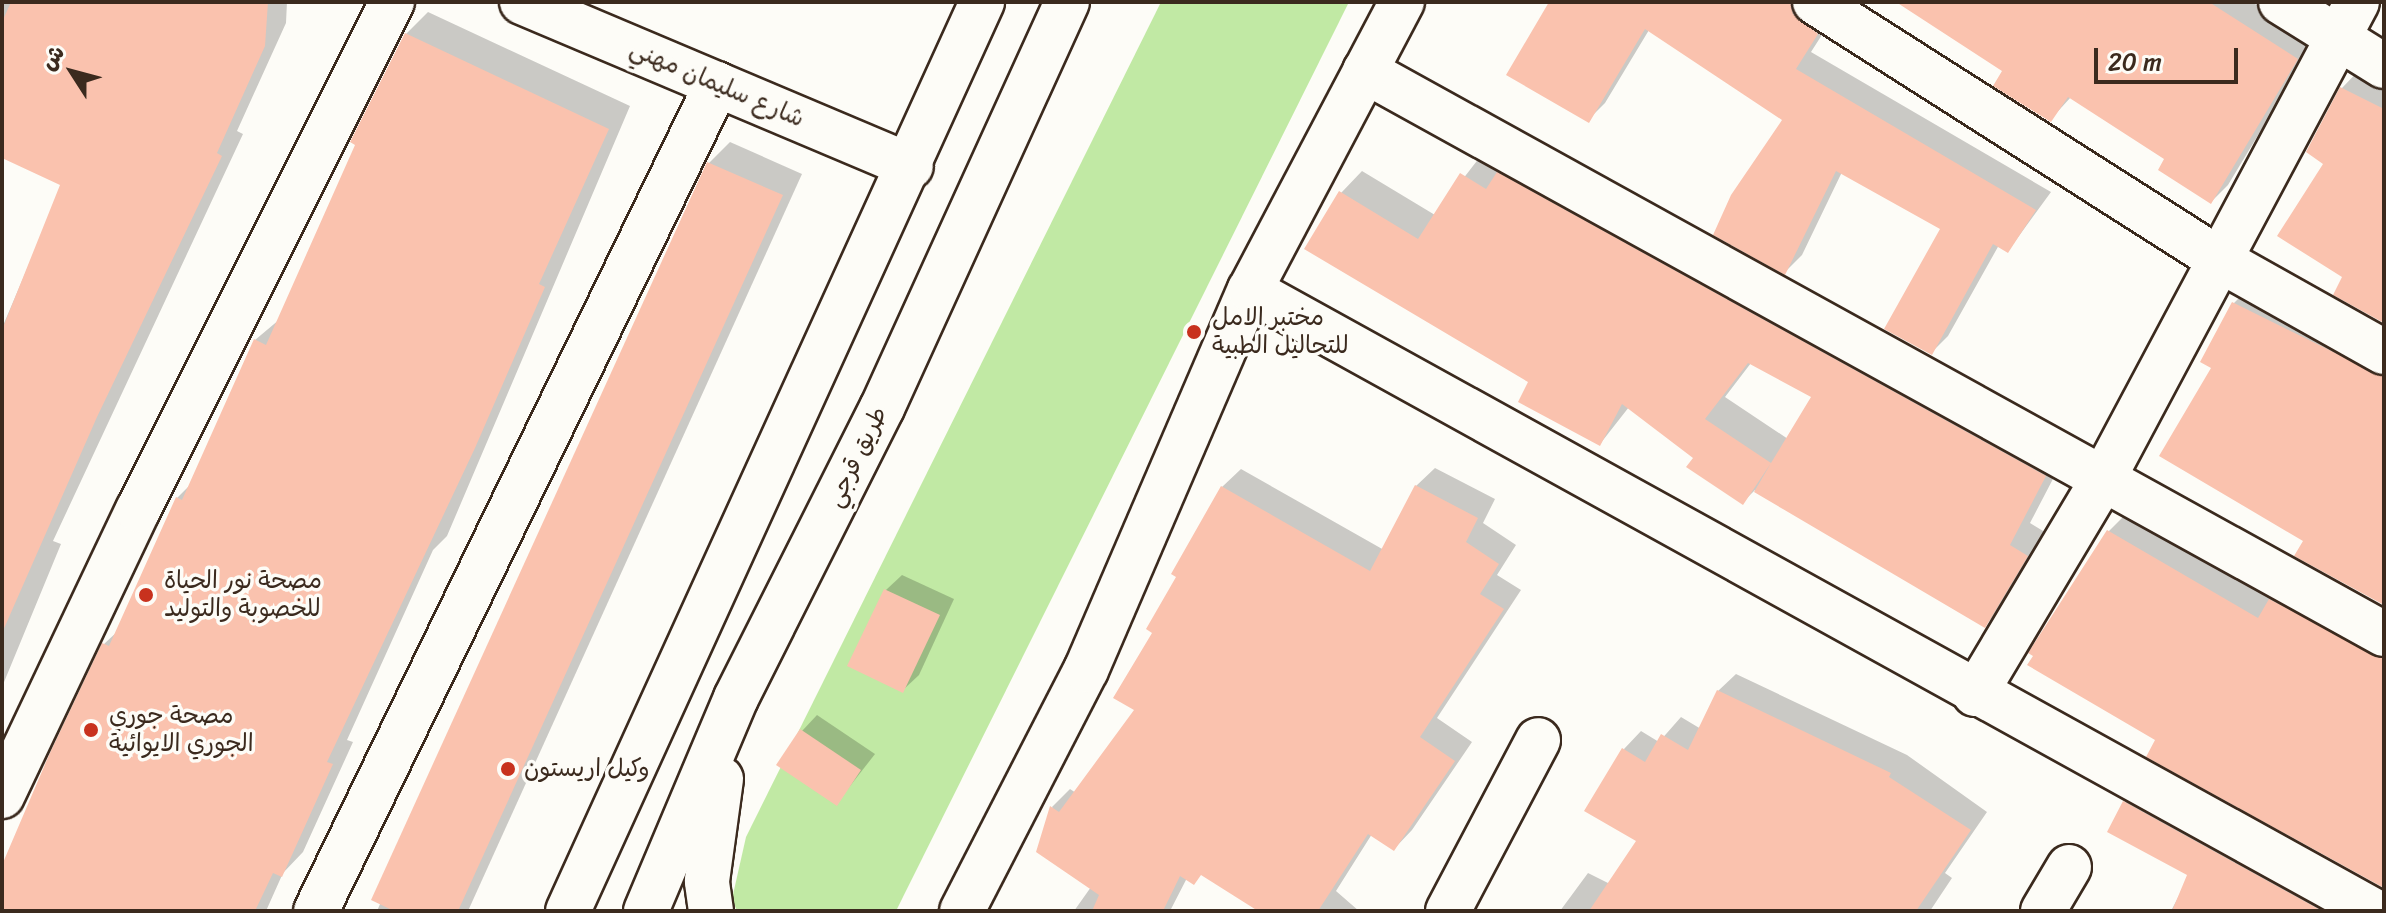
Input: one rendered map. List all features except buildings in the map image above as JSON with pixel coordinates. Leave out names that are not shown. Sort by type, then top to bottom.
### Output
[{"type":"main road","points":[[2,796],[138,510],[392,2]]},
{"type":"main road","name":"شارع سليمان مهني","points":[[522,2],[911,166]]},
{"type":"main road","points":[[568,911],[911,166],[982,2]]},
{"type":"main road","name":"طريق قرجي","points":[[646,911],[736,698],[882,408],[1067,2]]},
{"type":"main road","points":[[962,911],[1086,670],[1250,290],[1402,2]]},
{"type":"main road","points":[[1815,2],[2220,260],[2384,352]]},
{"type":"main road","points":[[2281,2],[2348,20],[2384,66]]},
{"type":"main road","points":[[1975,694],[2103,479],[2348,20]]},
{"type":"main road","points":[[1365,71],[2384,634]]},
{"type":"main road","points":[[316,911],[717,84]]},
{"type":"main road","points":[[1250,290],[1975,694],[2374,911]]},
{"type":"main road","points":[[711,911],[707,881],[711,834],[736,698]]},
{"type":"main road","points":[[1448,911],[1538,740]]},
{"type":"main road","points":[[2043,911],[2069,867]]},
{"type":"green space","points":[[1161,2],[1349,2],[896,911],[737,911],[732,899],[746,837]]},
{"type":"place","name":"مختبر الامل للتحاليل الطبية","points":[[1194,332]]},
{"type":"place","name":"مصحة نور الحياة للخصوبة والتوليد","points":[[146,595]]},
{"type":"place","name":"مصحة جوري الجوري الايوائية","points":[[91,730]]},
{"type":"place","name":"وكيل اريستون","points":[[508,769]]}]
